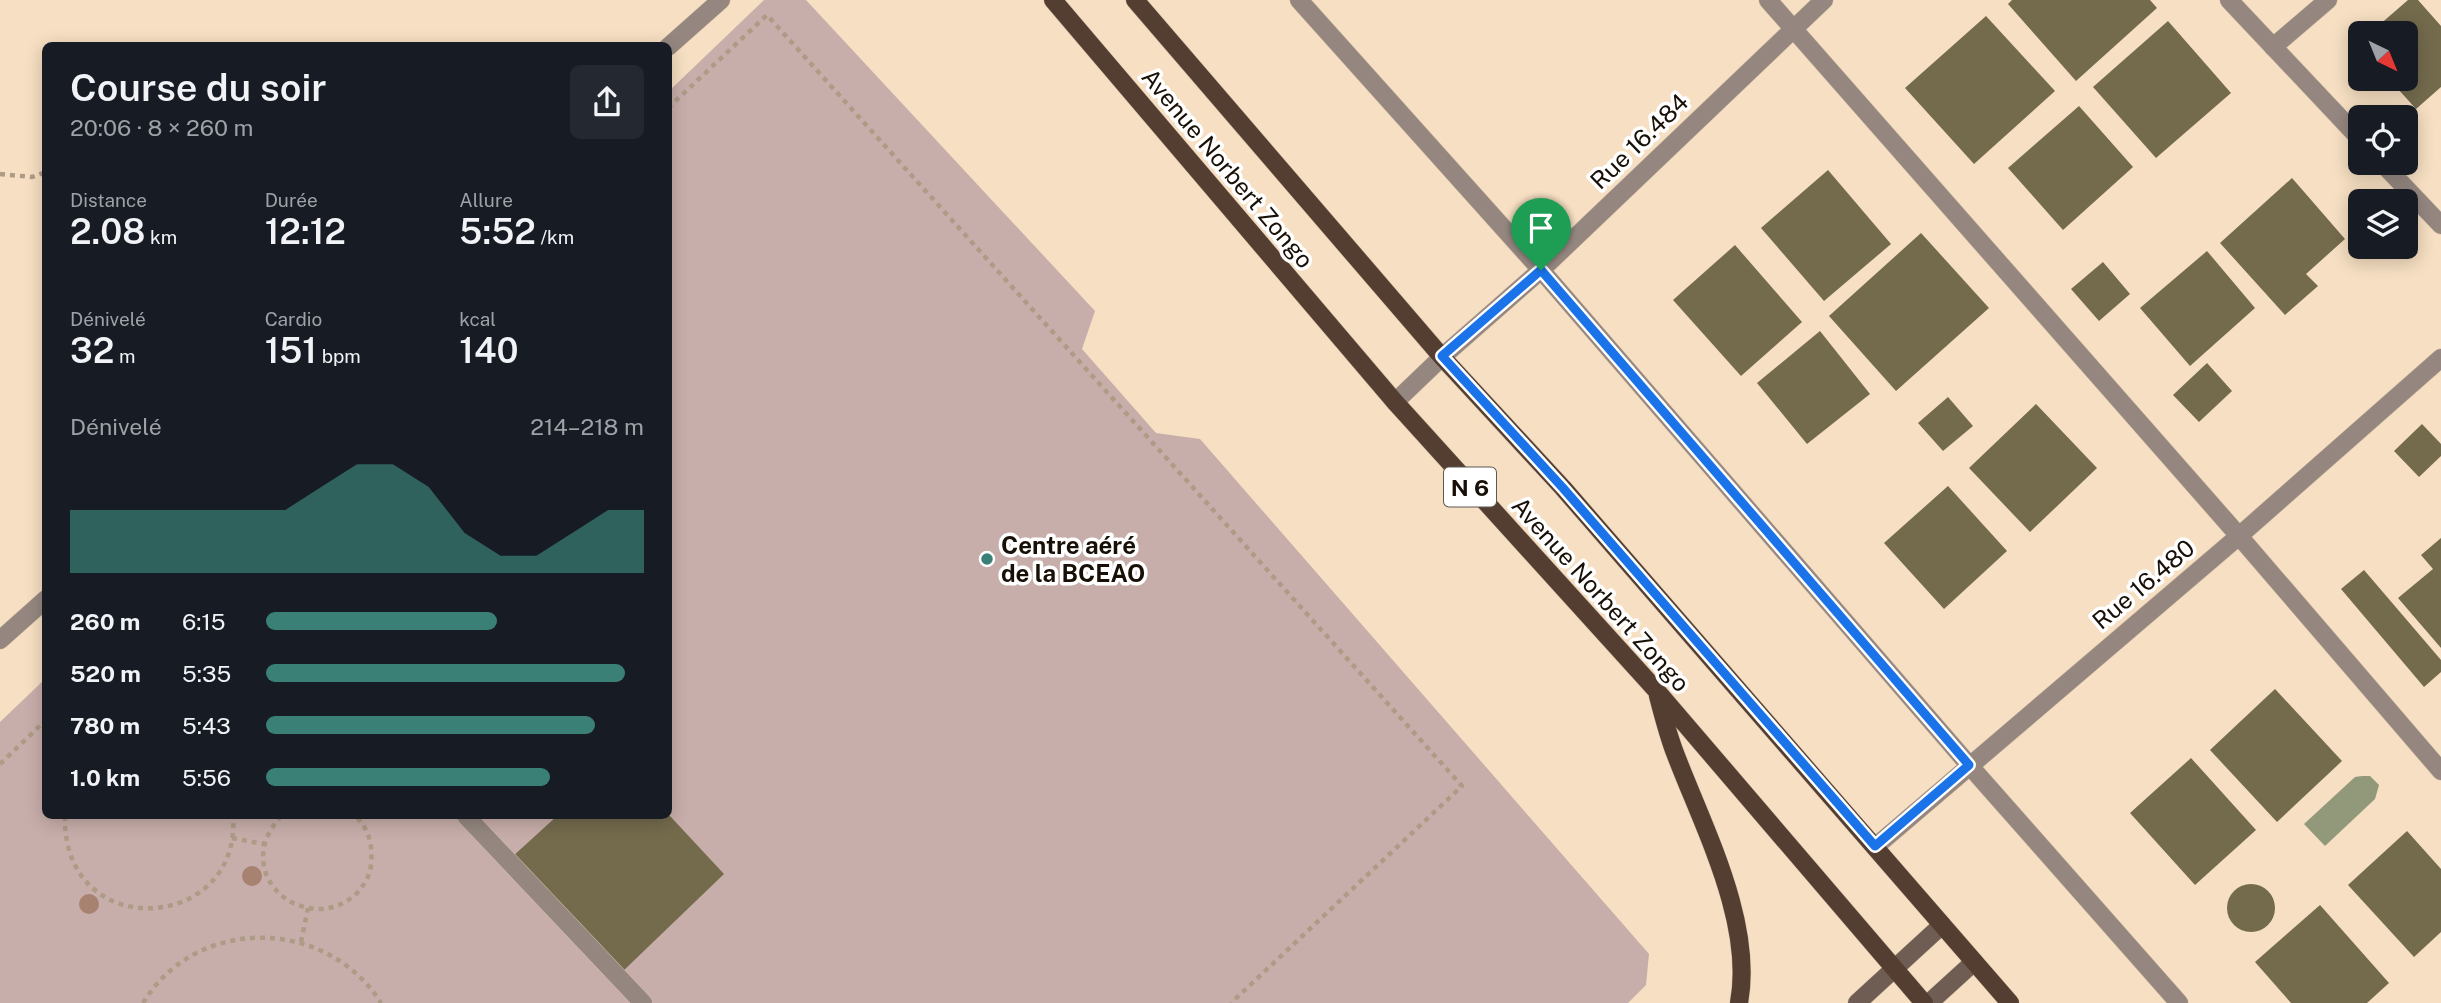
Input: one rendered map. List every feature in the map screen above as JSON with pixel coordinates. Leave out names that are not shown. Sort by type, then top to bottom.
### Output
[{"type":"main road","name":"Avenue Norbert Zongo","points":[[1053,0],[1395,402],[1656,690],[1893,968]]},
{"type":"main road","name":"Avenue Norbert Zongo","points":[[1135,0],[1442,356],[1563,488],[1942,925]]},
{"type":"main road","points":[[1656,690],[1674,750],[1723,873],[1740,942],[1739,1003]]},
{"type":"main road","points":[[1857,1003],[1942,925]]},
{"type":"main road","name":"N 6","points":[[1942,925],[2010,1003]]},
{"type":"main road","points":[[1926,1003],[1975,962]]},
{"type":"main road","name":"N 6","points":[[1893,968],[1926,1003]]},
{"type":"street","points":[[672,43],[721,0]]},
{"type":"street","points":[[1299,0],[1541,270],[1969,765],[2179,1003]]},
{"type":"street","points":[[1768,0],[2239,536],[2441,771]]},
{"type":"street","name":"Rue 16.484","points":[[1395,402],[1442,356],[1541,270],[1824,0]]},
{"type":"street","points":[[2229,0],[2348,126]]},
{"type":"street","points":[[2273,47],[2328,0]]},
{"type":"street","points":[[2393,175],[2441,225]]},
{"type":"street","name":"Rue 16.480","points":[[1875,846],[2239,536],[2441,358]]},
{"type":"street","points":[[0,640],[42,603]]},
{"type":"street","points":[[469,819],[643,1003]]},
{"type":"path","points":[[672,104],[767,15],[1462,786],[1231,1003]]},
{"type":"path","points":[[0,174],[32,177],[42,173]]},
{"type":"path","points":[[0,764],[42,724]]},
{"type":"path","points":[[65,819],[70,857],[82,878],[100,894],[121,905],[144,909],[168,907],[190,899],[208,886],[222,869],[231,849],[233,819]]},
{"type":"path","points":[[278,819],[264,844],[265,868],[276,890],[287,901],[317,910],[334,908],[350,900],[363,887],[371,871],[373,853],[369,836],[357,819]]},
{"type":"path","points":[[232,838],[264,844]]},
{"type":"path","points":[[301,942],[308,908]]},
{"type":"path","points":[[143,1003],[168,973],[191,956],[217,944],[245,938],[273,937],[301,942],[329,953],[354,970],[381,1003]]},
{"type":"shaded area","name":"Centre aéré de la BCEAO","points":[[764,0],[806,0],[1095,311],[1082,349],[1156,433],[1200,439],[1649,954],[1646,985],[1628,1003],[0,1003],[0,722],[42,682],[42,819],[672,819],[672,88]]},
{"type":"shaded area","points":[[2370,776],[2379,785],[2375,799],[2325,846],[2304,824],[2355,777]]},
{"type":"building","points":[[2012,0],[2150,0],[2157,8],[2076,81],[2008,4]]},
{"type":"building","points":[[2408,0],[2418,0],[2441,26],[2441,87],[2418,107],[2400,91],[2418,91],[2418,21],[2384,21]]},
{"type":"building","points":[[1986,16],[2055,91],[1974,164],[1905,88]]},
{"type":"building","points":[[2168,21],[2231,93],[2156,158],[2093,87]]},
{"type":"building","points":[[2079,106],[2133,167],[2063,230],[2008,168]]},
{"type":"building","points":[[1828,170],[1891,244],[1824,301],[1761,228]]},
{"type":"building","points":[[2292,178],[2345,239],[2306,274],[2318,286],[2285,315],[2220,243]]},
{"type":"building","points":[[1921,233],[1989,308],[1896,391],[1829,316]]},
{"type":"building","points":[[1735,245],[1802,322],[1741,376],[1673,300]]},
{"type":"building","points":[[2207,251],[2255,308],[2190,366],[2140,308]]},
{"type":"building","points":[[2103,262],[2130,294],[2099,321],[2071,289]]},
{"type":"building","points":[[1820,331],[1870,394],[1807,444],[1757,383]]},
{"type":"building","points":[[2207,363],[2232,391],[2199,422],[2173,395]]},
{"type":"building","points":[[1948,397],[1973,426],[1943,451],[1918,423]]},
{"type":"building","points":[[2036,404],[2097,468],[2030,532],[1969,468]]},
{"type":"building","points":[[2422,424],[2441,444],[2441,456],[2419,477],[2394,451]]},
{"type":"building","points":[[1948,486],[2007,551],[1944,609],[1884,543]]},
{"type":"building","points":[[2441,538],[2441,648],[2398,598],[2433,569],[2421,555]]},
{"type":"building","points":[[2364,570],[2441,660],[2441,672],[2424,687],[2341,589]]},
{"type":"building","points":[[2275,689],[2342,761],[2277,822],[2210,750]]},
{"type":"building","points":[[2191,758],[2256,830],[2195,885],[2130,813]]},
{"type":"building","points":[[672,818],[724,874],[621,973],[512,857],[554,819]]},
{"type":"building","points":[[2407,831],[2441,869],[2441,932],[2414,957],[2348,885]]},
{"type":"building","points":[[2251,884],[2268,891],[2275,908],[2268,925],[2251,932],[2234,925],[2227,908],[2234,891]]},
{"type":"building","points":[[2320,905],[2389,983],[2367,1003],[2291,1003],[2255,962]]},
{"type":"place","name":"Centre aéré de la BCEAO","points":[[987,559]]},
{"type":"route","points":[[1541,270],[1969,765],[1875,846],[1563,488],[1442,356],[1541,270]]}]
